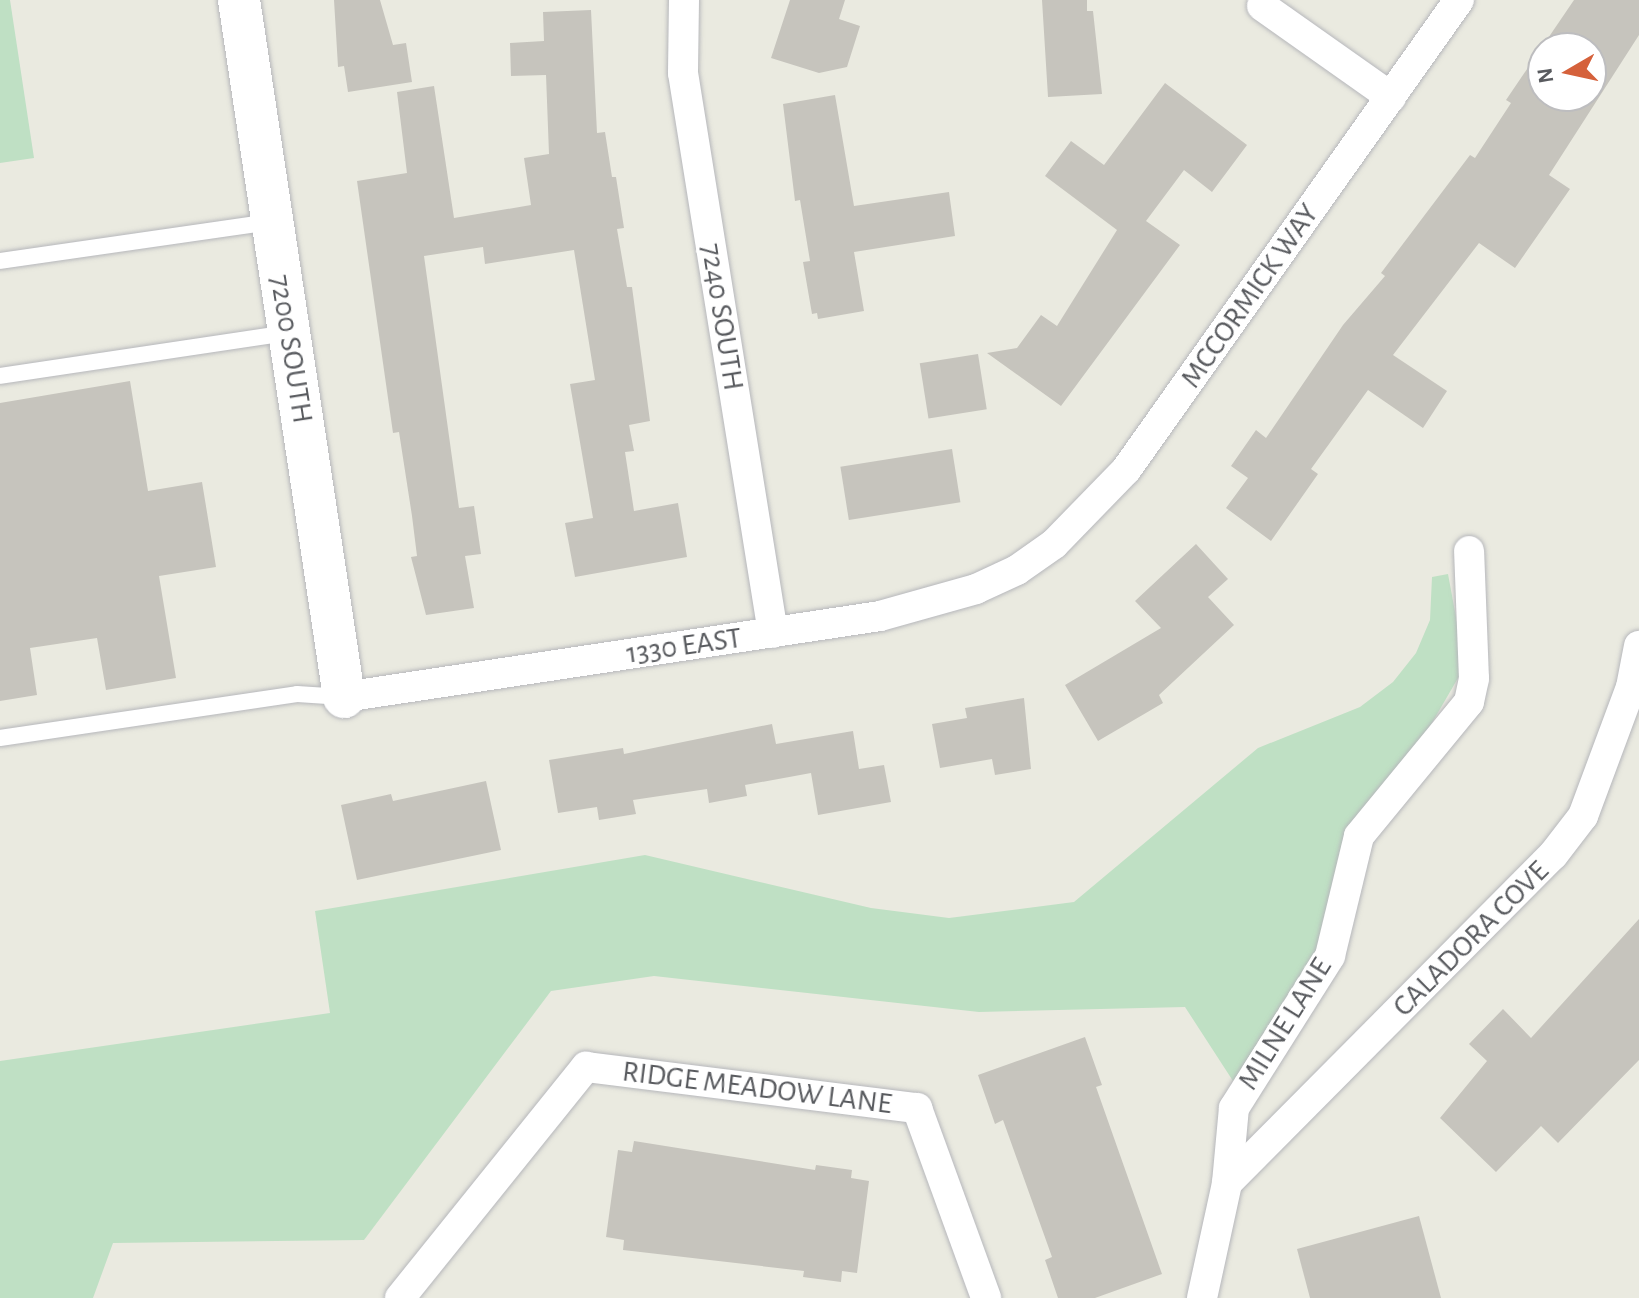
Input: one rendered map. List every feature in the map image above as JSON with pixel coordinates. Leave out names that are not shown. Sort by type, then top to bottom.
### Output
[{"type":"street","name":"7200 SOUTH","points":[[239,0],[344,697]]},
{"type":"street","name":"7240 SOUTH","points":[[684,0],[683,73],[773,633]]},
{"type":"street","name":"MCCORMICK WAY","points":[[1017,570],[1054,544],[1126,470],[1459,0]]},
{"type":"street","points":[[1262,6],[1391,97]]},
{"type":"street","name":"MILNE LANE","points":[[1202,1298],[1227,1183],[1234,1108],[1330,956],[1359,836],[1469,702],[1474,679],[1469,551]]},
{"type":"street","name":"1330 EAST","points":[[344,697],[773,633],[929,605],[1017,570]]},
{"type":"street","name":"CALADORA COVE","points":[[1227,1183],[1561,846],[1583,816],[1602,773],[1639,646]]},
{"type":"street","name":"RIDGE MEADOW LANE","points":[[400,1298],[586,1067],[917,1108],[986,1298]]},
{"type":"lane","points":[[0,261],[271,222]]},
{"type":"lane","points":[[0,376],[288,333]]},
{"type":"lane","points":[[0,738],[297,694],[344,697]]},
{"type":"green space","points":[[0,0],[10,0],[34,158],[0,163]]},
{"type":"green space","points":[[1448,574],[1465,666],[1411,759],[1327,922],[1301,991],[1233,1081],[1185,1007],[979,1012],[654,976],[551,991],[364,1240],[113,1243],[93,1298],[0,1298],[0,1061],[330,1013],[315,911],[645,855],[871,908],[949,918],[1074,902],[1258,748],[1360,707],[1393,682],[1416,653],[1430,620],[1432,577]]},
{"type":"building","points":[[334,0],[380,0],[393,45],[406,43],[412,82],[348,92],[344,66],[338,67]]},
{"type":"building","points":[[790,0],[845,0],[839,19],[860,26],[847,67],[819,73],[771,58]]},
{"type":"building","points":[[1042,0],[1087,0],[1087,11],[1093,11],[1102,94],[1048,97]]},
{"type":"building","points":[[1574,0],[1639,0],[1639,35],[1607,85],[1607,32],[1552,32]]},
{"type":"building","points":[[591,10],[597,133],[605,132],[612,177],[616,177],[624,228],[617,229],[627,287],[632,287],[650,421],[629,425],[634,451],[625,452],[634,511],[678,503],[687,557],[575,577],[565,523],[593,518],[570,384],[595,380],[574,250],[485,264],[483,247],[424,256],[459,508],[474,506],[481,554],[465,556],[474,608],[426,615],[411,557],[417,556],[412,516],[399,432],[393,433],[357,181],[407,173],[397,92],[434,86],[454,218],[531,205],[524,158],[549,154],[546,75],[511,76],[510,43],[544,41],[543,12]]},
{"type":"building","points":[[1527,69],[1527,112],[1590,112],[1549,175],[1570,189],[1515,268],[1479,243],[1393,355],[1447,391],[1423,428],[1368,390],[1311,469],[1318,474],[1271,541],[1226,508],[1248,478],[1231,466],[1256,430],[1266,438],[1343,325],[1385,276],[1381,273],[1470,155],[1475,158],[1511,103],[1506,100]]},
{"type":"building","points":[[1165,83],[1247,145],[1212,192],[1184,170],[1146,221],[1180,245],[1061,406],[987,353],[1017,348],[1041,315],[1057,326],[1117,230],[1045,176],[1071,141],[1104,165]]},
{"type":"building","points":[[835,95],[854,206],[949,192],[955,236],[854,252],[864,311],[818,319],[817,313],[812,314],[803,262],[810,261],[800,200],[795,201],[783,104]]},
{"type":"building","points":[[978,354],[987,409],[928,419],[920,363]]},
{"type":"building","points":[[130,381],[148,491],[202,482],[216,567],[159,576],[176,678],[106,690],[97,638],[30,648],[37,695],[0,701],[0,403]]},
{"type":"building","points":[[952,449],[960,502],[849,520],[840,467]]},
{"type":"building","points":[[1196,544],[1228,579],[1208,597],[1234,625],[1159,695],[1163,703],[1098,741],[1065,685],[1161,628],[1135,601]]},
{"type":"building","points":[[1024,698],[1031,769],[995,775],[992,759],[940,768],[932,724],[967,718],[965,708]]},
{"type":"building","points":[[772,724],[776,744],[853,731],[859,769],[884,765],[891,802],[818,815],[811,773],[745,785],[747,796],[709,803],[707,789],[633,800],[636,814],[599,820],[597,807],[558,813],[549,760],[623,748],[624,754]]},
{"type":"building","points":[[486,781],[501,850],[357,880],[341,805],[391,794],[393,801]]},
{"type":"building","points":[[1639,919],[1639,1060],[1558,1143],[1541,1126],[1496,1172],[1440,1118],[1487,1061],[1469,1044],[1503,1009],[1531,1038]]},
{"type":"building","points":[[1085,1037],[1102,1085],[1096,1087],[1162,1274],[1095,1298],[1058,1298],[1045,1260],[1052,1257],[1003,1120],[995,1124],[978,1075]]},
{"type":"building","points":[[634,1141],[815,1170],[816,1165],[852,1170],[851,1178],[869,1181],[857,1273],[842,1271],[841,1282],[803,1277],[804,1271],[623,1250],[624,1240],[606,1237],[618,1150],[632,1152]]},
{"type":"building","points":[[1419,1216],[1441,1298],[1310,1298],[1297,1249]]}]
